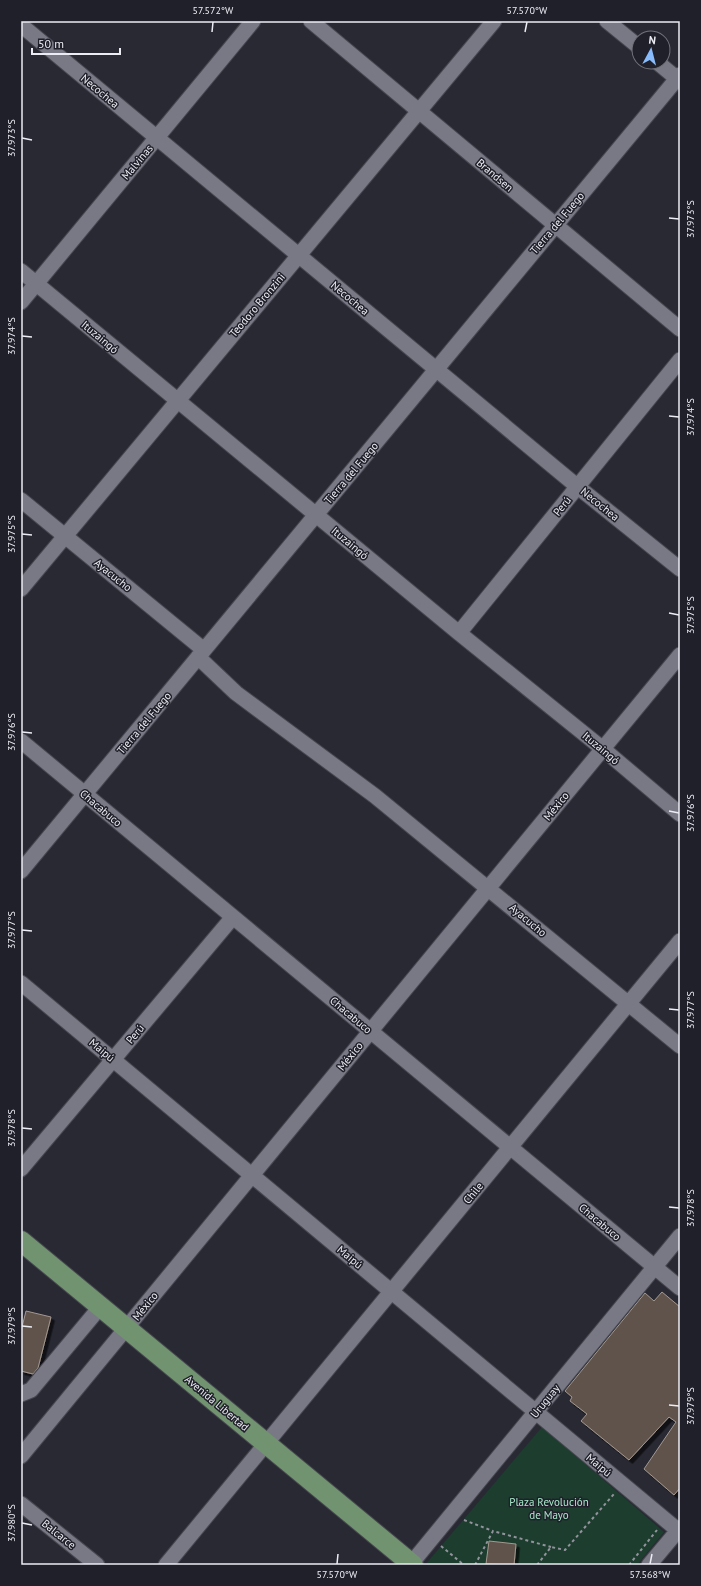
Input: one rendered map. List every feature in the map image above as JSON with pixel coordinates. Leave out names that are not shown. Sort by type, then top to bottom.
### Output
[{"type":"main road","name":"Avenida Libertad","points":[[21,1241],[411,1565]]},
{"type":"street","name":"Malvinas","points":[[21,302],[253,21]]},
{"type":"street","name":"Brandsen","points":[[311,21],[680,329]]},
{"type":"street","name":"Teodoro Bronzini","points":[[21,589],[494,21]]},
{"type":"street","points":[[607,21],[631,40]]},
{"type":"street","name":"Necochea","points":[[21,26],[680,569]]},
{"type":"street","points":[[668,70],[679,78]]},
{"type":"street","name":"Tierra del Fuego","points":[[21,871],[679,78]]},
{"type":"street","name":"Ituzaingó","points":[[21,271],[680,814]]},
{"type":"street","name":"Perú","points":[[459,633],[680,360]]},
{"type":"street","name":"Ayacucho","points":[[21,500],[65,536],[201,654],[236,693],[375,796],[680,1046]]},
{"type":"street","name":"México","points":[[21,1456],[680,655]]},
{"type":"street","name":"Chacabuco","points":[[21,741],[680,1288]]},
{"type":"street","name":"Perú","points":[[21,1169],[233,917]]},
{"type":"street","name":"Chile","points":[[166,1565],[680,941]]},
{"type":"street","name":"Maipú","points":[[21,983],[679,1530]]},
{"type":"street","name":"Uruguay","points":[[411,1565],[680,1236]]},
{"type":"street","points":[[21,1394],[31,1390],[100,1306]]},
{"type":"street","name":"Balcarce","points":[[21,1504],[97,1565]]},
{"type":"street","points":[[650,1565],[679,1530]]},
{"type":"path","points":[[461,1518],[493,1531],[565,1550],[618,1489]]},
{"type":"path","points":[[629,1565],[657,1530]]},
{"type":"path","points":[[475,1565],[493,1531]]},
{"type":"path","points":[[440,1544],[464,1565]]},
{"type":"path","points":[[537,1565],[552,1547]]},
{"type":"green space","name":"Plaza Revolución de Mayo","points":[[542,1427],[664,1532],[637,1565],[425,1565]]},
{"type":"building","points":[[662,1292],[680,1307],[680,1488],[674,1495],[644,1469],[676,1422],[669,1417],[629,1460],[581,1421],[587,1414],[570,1401],[572,1397],[565,1391],[645,1293],[654,1301]]},
{"type":"building","points":[[26,1311],[51,1317],[38,1368],[33,1374],[21,1371],[21,1331]]},
{"type":"building","points":[[489,1541],[516,1544],[514,1565],[486,1564]]}]
